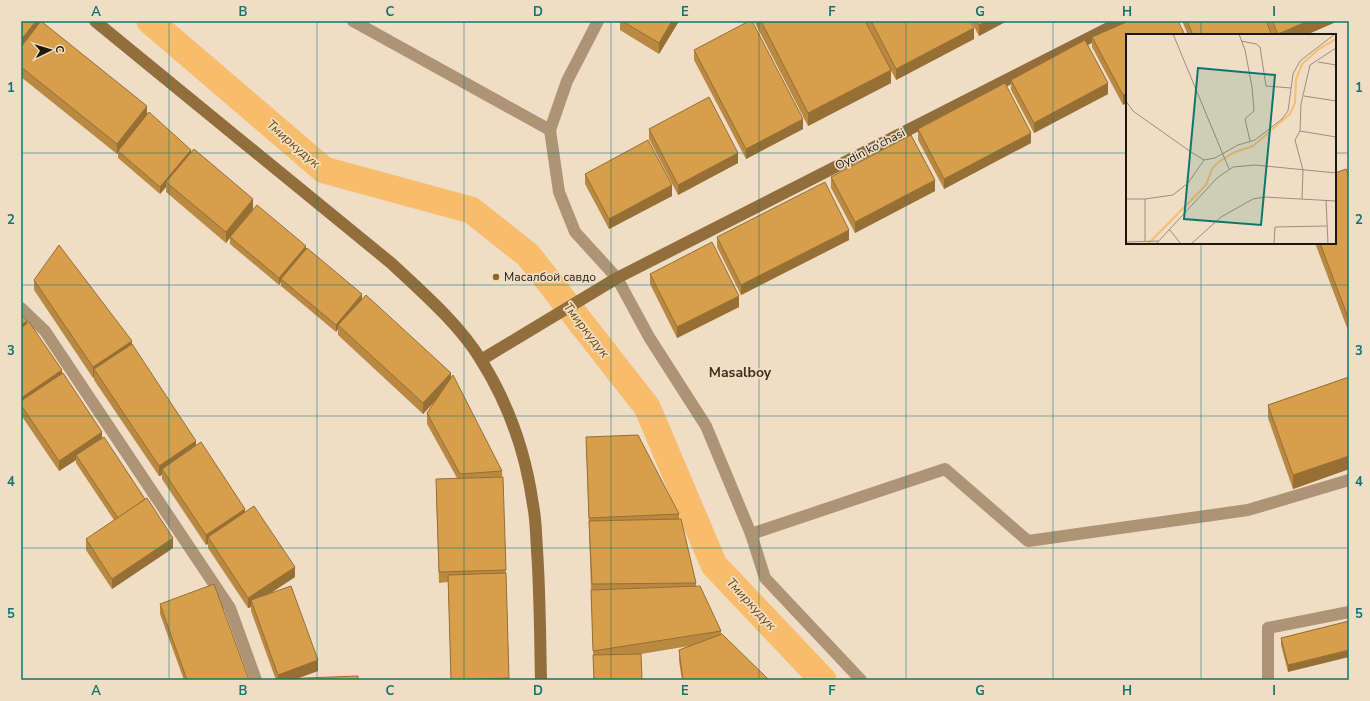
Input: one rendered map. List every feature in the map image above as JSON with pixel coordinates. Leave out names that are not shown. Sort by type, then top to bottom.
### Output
[{"type":"main road","points":[[96,21],[391,263],[460,331],[481,360],[502,399],[518,440],[534,505],[540,592],[541,680]]},
{"type":"main road","name":"Oydin ko‘chasi","points":[[481,360],[617,278],[1122,21]]},
{"type":"street","points":[[353,21],[550,130]]},
{"type":"street","points":[[598,21],[567,81],[550,130],[559,192],[575,232],[617,278],[648,337],[706,426],[751,534],[765,578],[861,680]]},
{"type":"street","points":[[21,308],[45,330],[230,608],[256,680]]},
{"type":"street","points":[[751,534],[945,469],[1028,541],[1248,510],[1349,480]]},
{"type":"street","points":[[1268,680],[1268,628],[1349,612]]},
{"type":"building","points":[[21,21],[36,21],[21,40]]},
{"type":"building","points":[[41,21],[147,106],[117,144],[21,67],[21,47]]},
{"type":"building","points":[[622,21],[672,21],[659,43]]},
{"type":"building","points":[[749,21],[752,21],[803,119],[746,149],[694,50]]},
{"type":"building","points":[[761,21],[865,21],[891,70],[808,113]]},
{"type":"building","points":[[871,21],[970,21],[974,28],[896,69]]},
{"type":"building","points":[[977,21],[987,21],[979,25]]},
{"type":"building","points":[[1129,21],[1178,21],[1184,34],[1126,34],[1126,94],[1123,95],[1092,37]]},
{"type":"building","points":[[1187,21],[1266,21],[1272,34],[1193,34]]},
{"type":"building","points":[[1272,21],[1308,21],[1278,34]]},
{"type":"building","points":[[1085,40],[1108,83],[1034,123],[1011,80]]},
{"type":"building","points":[[1005,83],[1031,133],[944,179],[918,129]]},
{"type":"building","points":[[709,97],[738,153],[678,185],[649,129]]},
{"type":"building","points":[[149,112],[191,150],[160,187],[118,151]]},
{"type":"building","points":[[911,135],[935,180],[855,222],[831,177]]},
{"type":"building","points":[[648,140],[672,185],[609,219],[585,174]]},
{"type":"building","points":[[194,149],[253,199],[226,232],[166,182]]},
{"type":"building","points":[[1346,169],[1349,177],[1349,320],[1320,244],[1336,244],[1336,173]]},
{"type":"building","points":[[825,182],[849,230],[741,285],[717,237]]},
{"type":"building","points":[[257,205],[306,246],[279,278],[230,237]]},
{"type":"building","points":[[712,242],[739,296],[677,327],[650,274]]},
{"type":"building","points":[[59,245],[132,341],[93,367],[34,280]]},
{"type":"building","points":[[307,248],[362,294],[336,325],[281,279]]},
{"type":"building","points":[[366,295],[451,373],[423,403],[338,325]]},
{"type":"building","points":[[21,314],[27,321],[21,325]]},
{"type":"building","points":[[29,322],[62,370],[21,398],[21,328]]},
{"type":"building","points":[[132,344],[196,441],[159,466],[94,369]]},
{"type":"building","points":[[63,373],[102,432],[59,461],[21,405],[21,401]]},
{"type":"building","points":[[453,375],[502,471],[460,474],[427,413]]},
{"type":"building","points":[[1349,377],[1349,456],[1293,475],[1268,405]]},
{"type":"building","points":[[638,435],[679,514],[589,518],[586,437]]},
{"type":"building","points":[[104,437],[145,499],[118,518],[76,455]]},
{"type":"building","points":[[201,442],[245,509],[206,535],[162,469]]},
{"type":"building","points":[[503,477],[506,570],[439,572],[436,479]]},
{"type":"building","points":[[147,498],[173,538],[112,579],[86,539]]},
{"type":"building","points":[[254,506],[295,567],[248,598],[208,537]]},
{"type":"building","points":[[681,519],[696,583],[592,584],[589,521]]},
{"type":"building","points":[[506,573],[509,678],[451,680],[448,575]]},
{"type":"building","points":[[214,584],[249,680],[187,680],[160,604]]},
{"type":"building","points":[[291,586],[318,660],[278,675],[251,600]]},
{"type":"building","points":[[700,586],[721,631],[593,651],[591,590]]},
{"type":"building","points":[[1349,621],[1349,650],[1288,665],[1281,638]]},
{"type":"building","points":[[722,634],[769,680],[683,680],[679,650]]},
{"type":"building","points":[[641,654],[642,680],[594,680],[593,655]]},
{"type":"building","points":[[358,676],[358,680],[279,680],[279,679]]},
{"type":"waterway","name":"Тмиркудук","points":[[150,21],[324,170],[471,210],[528,255],[647,407],[714,565],[823,680]]},
{"type":"place","name":"Масалбой савдо","points":[[496,277]]},
{"type":"district","name":"Masalboy","points":[[740,372]]}]
